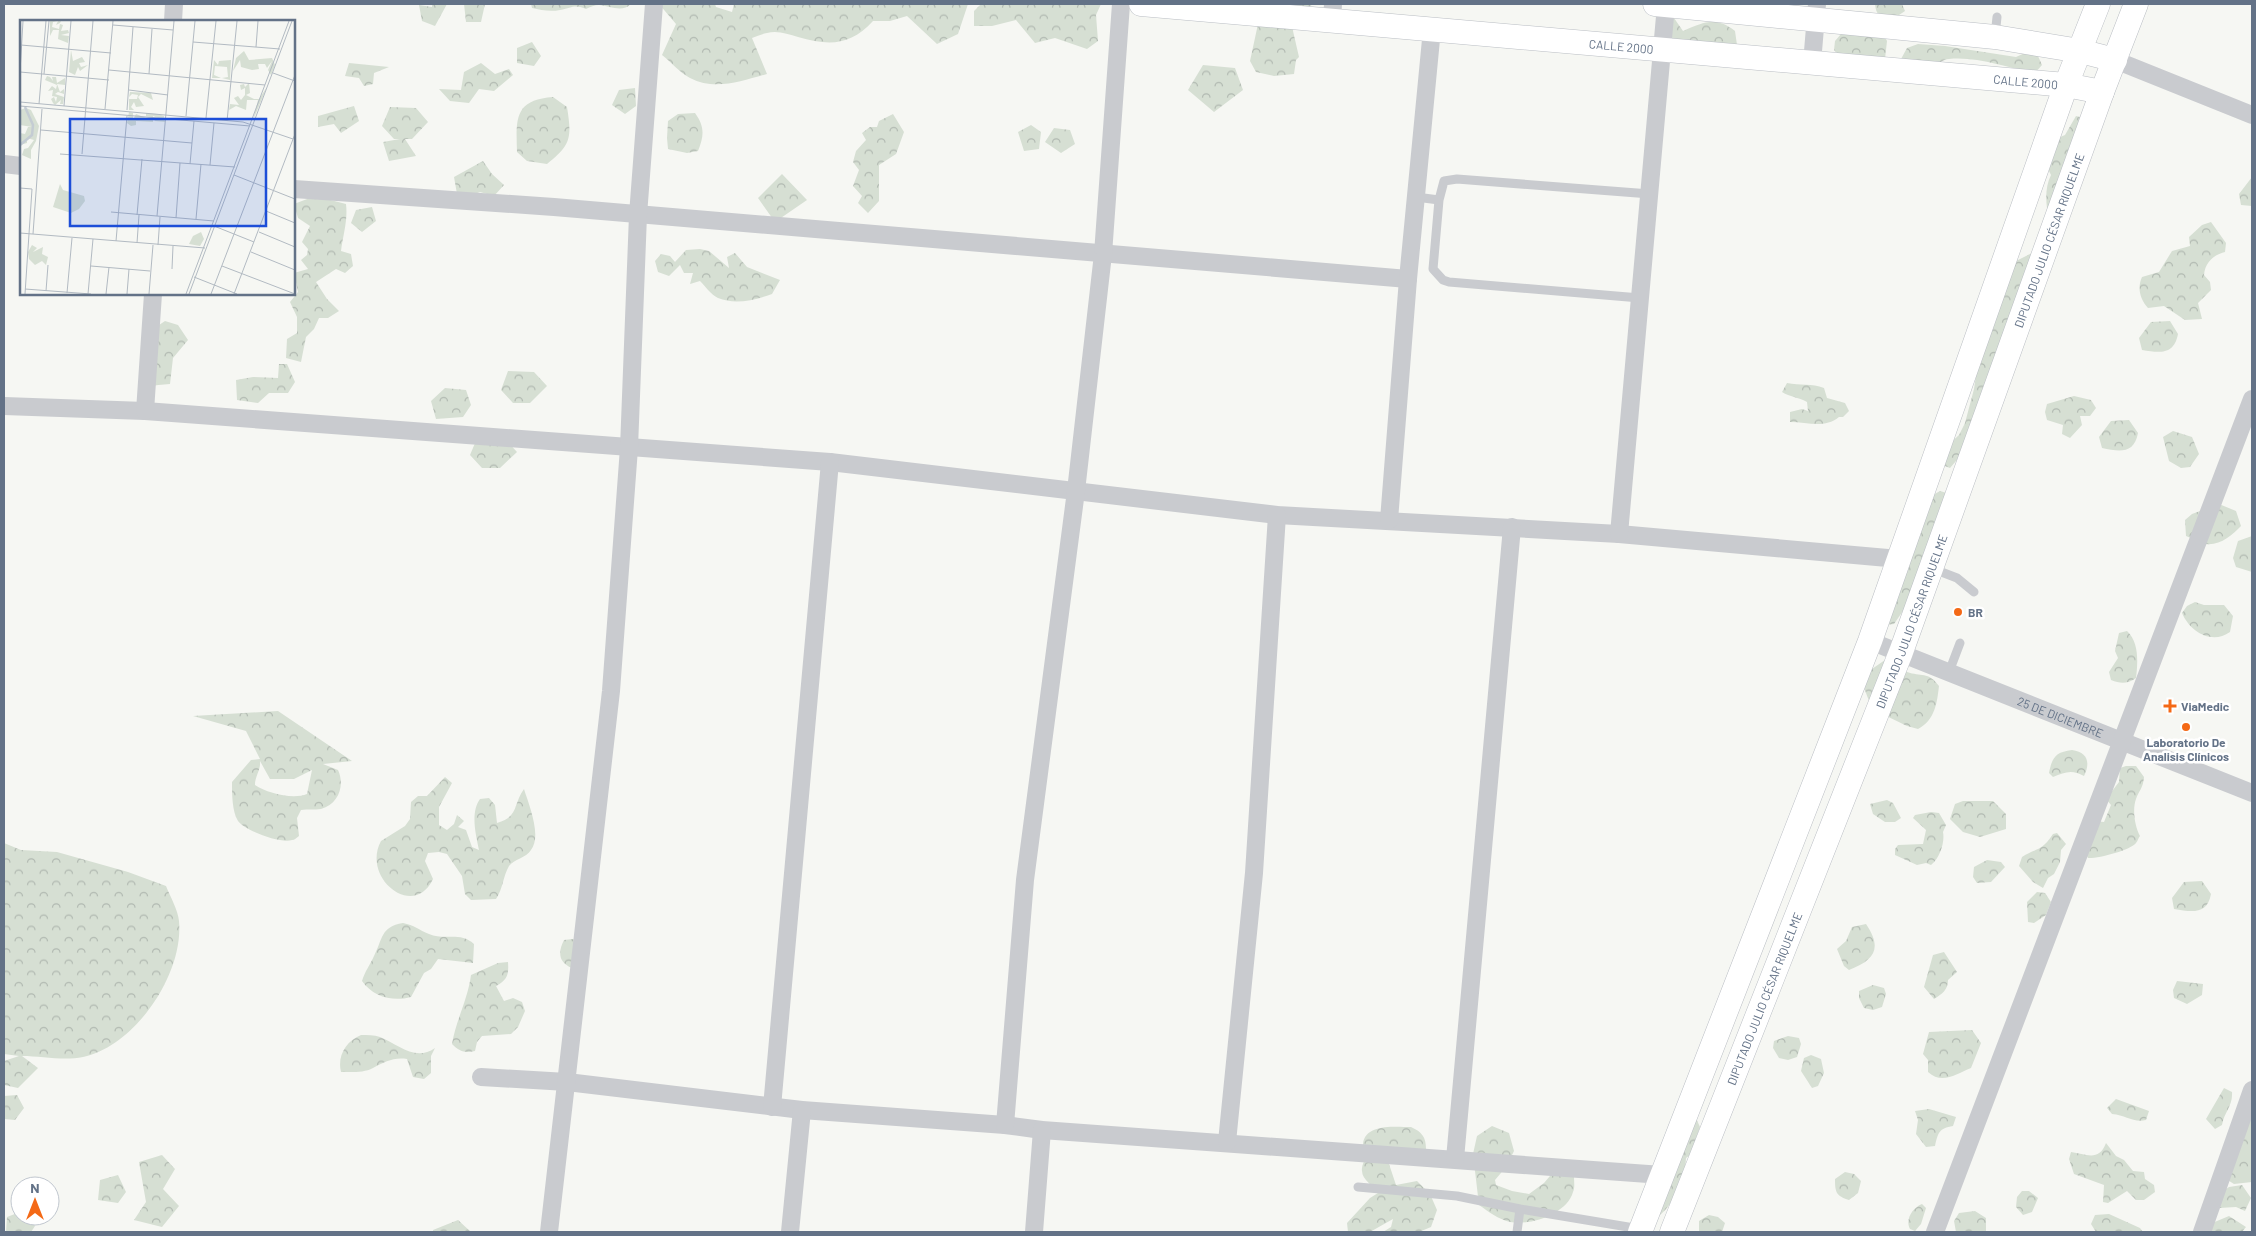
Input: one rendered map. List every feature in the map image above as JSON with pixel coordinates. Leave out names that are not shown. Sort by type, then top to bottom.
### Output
[{"type":"street","points":[[172,20],[174,4]]},
{"type":"street","points":[[549,1232],[611,691],[629,448],[638,215],[654,4]]},
{"type":"street","points":[[1005,1125],[1025,880],[1076,491],[1103,254],[1121,4]]},
{"type":"street","name":"CALLE 2000","points":[[1141,4],[1332,12],[1432,29],[2066,85],[2102,92]]},
{"type":"street","points":[[1619,534],[1663,50],[1661,4],[1816,12],[1996,27],[2115,60],[2252,116]]},
{"type":"street","points":[[1643,1231],[1662,1175],[1870,640],[2066,85],[2098,4]]},
{"type":"street","name":"DIPUTADO JULIO CÉSAR RIQUELME","points":[[1672,1232],[1900,652],[2102,92],[2136,4]]},
{"type":"street","points":[[1812,63],[1816,12]]},
{"type":"street","points":[[1389,520],[1408,279],[1432,29]]},
{"type":"street","points":[[4,164],[20,166]]},
{"type":"street","points":[[295,188],[1408,279]]},
{"type":"street","points":[[145,411],[153,295]]},
{"type":"street","points":[[1935,1232],[2252,399]]},
{"type":"street","points":[[4,406],[145,411],[830,462],[1276,515],[1619,534],[1899,558]]},
{"type":"street","points":[[772,1107],[830,462]]},
{"type":"street","points":[[1227,1142],[1254,872],[1276,515]]},
{"type":"street","points":[[1455,1159],[1512,527]]},
{"type":"street","name":"25 DE DICIEMBRE","points":[[1870,640],[2252,793]]},
{"type":"street","points":[[482,1077],[567,1082],[772,1107],[1005,1125],[1042,1130],[1662,1175]]},
{"type":"street","points":[[2202,1232],[2252,1090]]},
{"type":"street","points":[[790,1232],[802,1110]]},
{"type":"street","points":[[1034,1232],[1042,1130]]},
{"type":"lane","points":[[1640,298],[1464,284],[1442,280],[1433,269],[1439,200],[1444,181],[1457,179],[1650,194]]},
{"type":"lane","points":[[1416,197],[1439,200]]},
{"type":"lane","points":[[1931,568],[1957,578],[1974,592]]},
{"type":"lane","points":[[1948,672],[1960,643]]},
{"type":"lane","points":[[1358,1187],[1457,1196],[1643,1231]]},
{"type":"lane","points":[[1517,1232],[1520,1209]]},
{"type":"green space","points":[[432,4],[447,4],[435,26],[422,21],[419,5],[432,7]]},
{"type":"green space","points":[[464,4],[485,4],[481,22],[466,22]]},
{"type":"green space","points":[[531,4],[631,4],[620,9],[599,5],[586,9],[575,7],[553,11],[532,8]]},
{"type":"green space","points":[[659,4],[715,4],[716,7],[732,12],[734,4],[968,4],[958,34],[937,44],[907,16],[890,21],[873,21],[856,35],[838,42],[820,42],[779,32],[761,34],[752,38],[767,74],[728,84],[709,84],[686,76],[662,55],[676,24]]},
{"type":"green space","points":[[981,4],[1101,4],[1096,15],[1098,41],[1087,49],[1055,38],[1035,43],[1016,20],[992,26],[974,26],[974,11]]},
{"type":"green space","points":[[1277,4],[1313,4],[1294,19],[1293,31],[1299,57],[1296,60],[1294,74],[1274,76],[1256,72],[1250,61],[1258,24],[1276,11]]},
{"type":"green space","points":[[1875,4],[1902,4],[1905,11],[1890,21],[1879,15]]},
{"type":"green space","points":[[1674,18],[1683,31],[1704,23],[1722,23],[1735,31],[1737,45],[1688,49],[1660,32]]},
{"type":"green space","points":[[1883,33],[1887,41],[1885,59],[1840,56],[1834,50],[1835,41],[1841,34]]},
{"type":"green space","points":[[532,42],[541,56],[534,66],[517,63],[517,48]]},
{"type":"green space","points":[[1918,44],[1945,46],[2016,57],[2027,52],[2038,56],[2042,65],[2035,73],[1970,59],[1947,59],[1931,68],[1901,59],[1907,48]]},
{"type":"green space","points":[[349,63],[389,67],[374,73],[373,84],[364,86],[359,78],[345,76]]},
{"type":"green space","points":[[481,63],[495,74],[509,69],[513,75],[494,91],[479,89],[469,103],[450,101],[439,89],[461,90],[464,72]]},
{"type":"green space","points":[[1203,65],[1235,68],[1243,90],[1214,112],[1188,90]]},
{"type":"green space","points":[[635,88],[636,106],[625,114],[612,105],[619,90]]},
{"type":"green space","points":[[553,97],[567,107],[568,140],[561,151],[547,164],[527,161],[517,152],[517,130],[520,113],[531,102]]},
{"type":"green space","points":[[354,106],[359,121],[341,133],[334,124],[318,127],[318,116]]},
{"type":"green space","points":[[390,107],[416,108],[428,122],[412,139],[405,139],[416,156],[389,161],[383,142],[400,139],[394,139],[382,126]]},
{"type":"green space","points":[[695,113],[702,127],[698,151],[687,153],[668,149],[668,121],[678,114]]},
{"type":"green space","points":[[893,114],[904,132],[896,154],[879,165],[879,201],[868,213],[858,203],[862,196],[853,186],[859,170],[853,162],[856,151],[866,140],[862,133],[870,127],[877,127],[879,121]]},
{"type":"green space","points":[[2076,116],[2080,117],[2082,122],[2049,220],[2046,203],[2046,191],[2051,175],[2047,167],[2048,142],[2065,135]]},
{"type":"green space","points":[[1031,125],[1041,132],[1039,149],[1024,151],[1018,132]]},
{"type":"green space","points":[[1054,128],[1070,130],[1075,144],[1061,153],[1045,142]]},
{"type":"green space","points":[[483,161],[492,174],[504,185],[494,196],[480,192],[470,196],[457,194],[454,177]]},
{"type":"green space","points":[[782,174],[807,200],[775,222],[758,198]]},
{"type":"green space","points":[[2252,177],[2252,206],[2241,205],[2239,194]]},
{"type":"green space","points":[[315,196],[346,204],[346,222],[341,251],[351,254],[353,266],[345,273],[336,269],[316,282],[327,299],[339,311],[328,318],[319,318],[314,329],[306,337],[301,362],[286,358],[287,339],[297,333],[297,317],[290,302],[298,292],[295,273],[308,269],[301,260],[307,255],[308,249],[302,242],[310,226],[298,218],[295,204]]},
{"type":"green space","points":[[372,207],[376,221],[362,232],[351,223],[356,210]]},
{"type":"green space","points":[[2211,222],[2226,243],[2225,252],[2210,260],[2206,267],[2204,275],[2210,282],[2211,290],[2198,303],[2202,319],[2185,320],[2164,306],[2148,308],[2140,293],[2142,277],[2159,272],[2172,251],[2190,246],[2189,237],[2202,225]]},
{"type":"green space","points":[[700,249],[709,251],[729,268],[727,257],[735,253],[747,267],[780,280],[772,294],[752,300],[731,301],[715,297],[700,281],[690,284],[693,273],[684,273],[680,265],[669,276],[658,272],[655,261],[661,254],[670,256],[675,262],[686,250]]},
{"type":"green space","points":[[2034,252],[1962,454],[1950,468],[1942,465],[1946,447],[1959,435],[1965,423],[1974,389],[1979,355],[2016,261]]},
{"type":"green space","points":[[165,321],[178,325],[188,340],[173,358],[170,384],[147,386],[150,331]]},
{"type":"green space","points":[[2170,321],[2178,334],[2173,346],[2160,352],[2142,350],[2139,338],[2151,322]]},
{"type":"green space","points":[[279,364],[287,364],[295,382],[288,393],[269,393],[258,403],[237,400],[236,380],[253,377],[278,378]]},
{"type":"green space","points":[[508,371],[534,372],[547,386],[530,403],[513,403],[501,390]]},
{"type":"green space","points":[[1787,383],[1824,388],[1827,398],[1845,403],[1849,411],[1843,417],[1828,423],[1790,422],[1790,412],[1802,409],[1808,411],[1807,402],[1782,392]]},
{"type":"green space","points":[[445,388],[466,390],[471,405],[463,417],[436,419],[431,401]]},
{"type":"green space","points":[[2074,396],[2091,400],[2096,408],[2090,416],[2080,416],[2082,425],[2070,438],[2062,434],[2063,425],[2047,420],[2045,412],[2047,404]]},
{"type":"green space","points":[[2129,420],[2138,433],[2133,445],[2120,451],[2102,448],[2099,437],[2111,421]]},
{"type":"green space","points":[[2173,431],[2192,437],[2199,454],[2190,467],[2181,468],[2169,461],[2163,437]]},
{"type":"green space","points":[[478,436],[504,438],[517,452],[500,468],[482,468],[470,455]]},
{"type":"green space","points":[[1940,491],[1950,494],[1905,608],[1894,624],[1885,625],[1899,580],[1916,546],[1933,495]]},
{"type":"green space","points":[[2219,504],[2236,511],[2241,526],[2237,530],[2224,540],[2213,544],[2201,543],[2186,536],[2185,520],[2192,514]]},
{"type":"green space","points":[[2252,536],[2252,572],[2236,567],[2233,558],[2238,541]]},
{"type":"green space","points":[[2195,602],[2204,605],[2224,605],[2233,616],[2230,632],[2223,636],[2209,637],[2190,626],[2182,613],[2187,606]]},
{"type":"green space","points":[[2127,631],[2136,646],[2136,678],[2121,683],[2111,680],[2109,672],[2118,658],[2115,651],[2119,633]]},
{"type":"green space","points":[[1885,660],[1904,671],[1928,676],[1939,686],[1932,716],[1918,729],[1907,726],[1872,709],[1863,685],[1869,671]]},
{"type":"green space","points":[[278,711],[352,761],[323,764],[338,770],[341,782],[336,798],[327,807],[301,810],[297,818],[299,836],[295,839],[287,841],[272,838],[242,825],[238,821],[235,812],[232,782],[251,760],[260,759],[246,731],[193,716]],"holes":[[[260,761],[270,779],[294,779],[312,770],[307,794],[301,796],[280,795],[255,785]]]},
{"type":"green space","points":[[2072,750],[2081,753],[2086,759],[2087,766],[2084,776],[2076,772],[2068,772],[2053,777],[2049,773],[2051,763],[2055,757],[2062,752]]},
{"type":"green space","points":[[2136,766],[2144,777],[2134,808],[2135,823],[2140,836],[2133,846],[2106,856],[2088,858],[2085,852],[2087,820],[2104,822],[2111,805],[2106,799],[2119,782],[2120,768]]},
{"type":"green space","points":[[445,777],[452,783],[439,807],[439,825],[447,830],[454,824],[457,815],[464,821],[458,827],[466,830],[472,847],[479,850],[474,817],[480,799],[489,798],[495,805],[497,823],[512,814],[524,789],[534,820],[534,844],[529,853],[509,866],[496,899],[471,900],[465,894],[462,876],[447,854],[439,852],[428,853],[425,861],[433,879],[424,891],[414,896],[403,895],[392,889],[384,880],[378,868],[377,855],[381,841],[405,826],[410,819],[411,802],[418,796],[427,796]]},
{"type":"green space","points":[[1887,800],[1893,803],[1901,818],[1895,822],[1885,822],[1873,814],[1870,804]]},
{"type":"green space","points":[[1963,801],[1993,801],[2006,814],[2006,829],[1980,837],[1963,832],[1950,819],[1955,804]]},
{"type":"green space","points":[[1931,812],[1939,813],[1946,825],[1943,832],[1941,850],[1934,862],[1931,865],[1926,863],[1917,865],[1895,855],[1895,849],[1898,845],[1923,844],[1926,830],[1913,818],[1915,815]]},
{"type":"green space","points":[[2057,833],[2066,844],[2061,850],[2060,862],[2054,874],[2048,878],[2043,888],[2033,882],[2019,866],[2022,857],[2042,847],[2053,834]]},
{"type":"green space","points":[[4,843],[21,850],[57,852],[128,872],[166,886],[176,908],[179,921],[178,942],[165,984],[138,1023],[121,1039],[102,1050],[83,1057],[22,1056],[38,1068],[18,1088],[4,1085],[4,1061],[19,1056],[4,1054]]},
{"type":"green space","points":[[1987,860],[2001,862],[2005,867],[1991,882],[1977,883],[1973,877],[1974,867]]},
{"type":"green space","points":[[2202,881],[2211,894],[2206,906],[2193,911],[2174,909],[2172,898],[2184,882]]},
{"type":"green space","points":[[2037,892],[2045,893],[2051,902],[2046,915],[2034,923],[2028,922],[2027,902]]},
{"type":"green space","points":[[403,923],[435,936],[458,937],[469,940],[474,944],[473,963],[438,959],[431,969],[424,973],[411,997],[390,998],[372,991],[362,981],[363,977],[383,935],[390,927]]},
{"type":"green space","points":[[1866,924],[1874,940],[1875,947],[1873,953],[1865,962],[1849,970],[1844,966],[1837,949],[1846,941],[1852,927]]},
{"type":"green space","points":[[573,939],[582,943],[572,968],[564,963],[560,953],[564,940]]},
{"type":"green space","points":[[1944,952],[1957,972],[1948,980],[1944,991],[1934,999],[1924,987],[1933,955]]},
{"type":"green space","points":[[508,962],[507,977],[496,986],[504,1001],[513,998],[522,1002],[525,1011],[518,1027],[511,1034],[482,1036],[477,1042],[475,1051],[465,1052],[458,1049],[452,1044],[471,975],[498,963]]},
{"type":"green space","points":[[2177,981],[2203,984],[2202,995],[2187,1004],[2174,998],[2173,990]]},
{"type":"green space","points":[[1873,985],[1884,988],[1886,994],[1882,1007],[1873,1010],[1864,1008],[1859,998],[1859,991]]},
{"type":"green space","points":[[1972,1030],[1981,1043],[1971,1068],[1944,1078],[1933,1076],[1928,1072],[1928,1060],[1923,1054],[1929,1032]]},
{"type":"green space","points":[[361,1035],[380,1037],[414,1053],[428,1052],[435,1048],[431,1056],[431,1073],[424,1079],[413,1077],[407,1059],[389,1060],[366,1071],[341,1072],[340,1060],[344,1050],[351,1041]]},
{"type":"green space","points":[[1788,1036],[1799,1038],[1801,1044],[1797,1057],[1788,1060],[1779,1058],[1773,1048],[1774,1041]]},
{"type":"green space","points":[[1811,1055],[1821,1059],[1824,1073],[1818,1086],[1812,1088],[1801,1071],[1804,1058]]},
{"type":"green space","points":[[2224,1088],[2232,1092],[2232,1097],[2222,1125],[2215,1129],[2206,1119]]},
{"type":"green space","points":[[17,1095],[24,1108],[15,1120],[4,1119],[4,1096]]},
{"type":"green space","points":[[2116,1099],[2149,1111],[2146,1120],[2141,1121],[2112,1114],[2107,1108]]},
{"type":"green space","points":[[1929,1109],[1956,1117],[1953,1126],[1945,1128],[1940,1132],[1935,1146],[1926,1147],[1916,1134],[1918,1120],[1915,1111]]},
{"type":"green space","points":[[2252,1112],[2252,1182],[2234,1184],[2226,1179]]},
{"type":"green space","points":[[1694,1114],[1700,1127],[1690,1155],[1686,1158],[1681,1184],[1668,1207],[1655,1219],[1651,1169]]},
{"type":"green space","points":[[1492,1126],[1509,1133],[1514,1151],[1506,1167],[1495,1180],[1496,1185],[1512,1191],[1529,1194],[1544,1183],[1555,1170],[1574,1177],[1574,1190],[1563,1207],[1547,1217],[1518,1223],[1502,1219],[1479,1205],[1473,1154],[1477,1136]]},
{"type":"green space","points":[[1411,1127],[1423,1135],[1426,1149],[1389,1164],[1396,1185],[1417,1181],[1430,1194],[1437,1210],[1431,1227],[1419,1232],[1383,1232],[1391,1227],[1393,1219],[1370,1232],[1348,1232],[1347,1223],[1370,1198],[1378,1193],[1363,1174],[1362,1167],[1365,1156],[1363,1146],[1365,1137],[1375,1129]]},
{"type":"green space","points":[[2106,1143],[2116,1156],[2124,1160],[2133,1171],[2144,1172],[2145,1179],[2154,1185],[2155,1192],[2144,1200],[2136,1200],[2127,1191],[2108,1203],[2103,1202],[2104,1185],[2074,1174],[2069,1159],[2071,1152],[2096,1155],[2100,1153]]},
{"type":"green space","points":[[162,1155],[175,1169],[163,1189],[179,1206],[162,1227],[134,1220],[146,1202],[139,1162]]},
{"type":"green space","points":[[1845,1172],[1854,1174],[1861,1181],[1858,1193],[1849,1200],[1841,1197],[1835,1187],[1835,1179]]},
{"type":"green space","points":[[118,1175],[126,1192],[118,1203],[98,1200],[100,1180]]},
{"type":"green space","points":[[2242,1185],[2251,1198],[2245,1211],[2236,1207],[2219,1208],[2220,1193],[2229,1187]]},
{"type":"green space","points":[[2022,1191],[2029,1191],[2038,1198],[2032,1212],[2023,1215],[2016,1207],[2017,1197]]},
{"type":"green space","points":[[1922,1204],[1926,1208],[1921,1224],[1915,1231],[1910,1229],[1909,1218],[1915,1208]]},
{"type":"green space","points":[[1975,1211],[1986,1218],[1986,1232],[1956,1232],[1954,1221],[1959,1213]]},
{"type":"green space","points":[[2109,1214],[2140,1228],[2143,1232],[2096,1232],[2091,1224],[2095,1215]]},
{"type":"green space","points":[[1709,1215],[1718,1217],[1725,1223],[1722,1232],[1699,1232],[1699,1221]]},
{"type":"green space","points":[[10,1216],[10,1226],[35,1226],[31,1232],[6,1232],[7,1217]]},
{"type":"green space","points":[[2229,1216],[2246,1227],[2242,1232],[2203,1232],[2205,1226]]},
{"type":"green space","points":[[458,1220],[471,1232],[433,1232],[433,1230]]},
{"type":"place","name":"BR","points":[[1958,612]]},
{"type":"place","name":"ViaMedic","points":[[2170,706]]},
{"type":"place","name":"Laboratorio De Analisis Clínicos","points":[[2186,727]]}]
